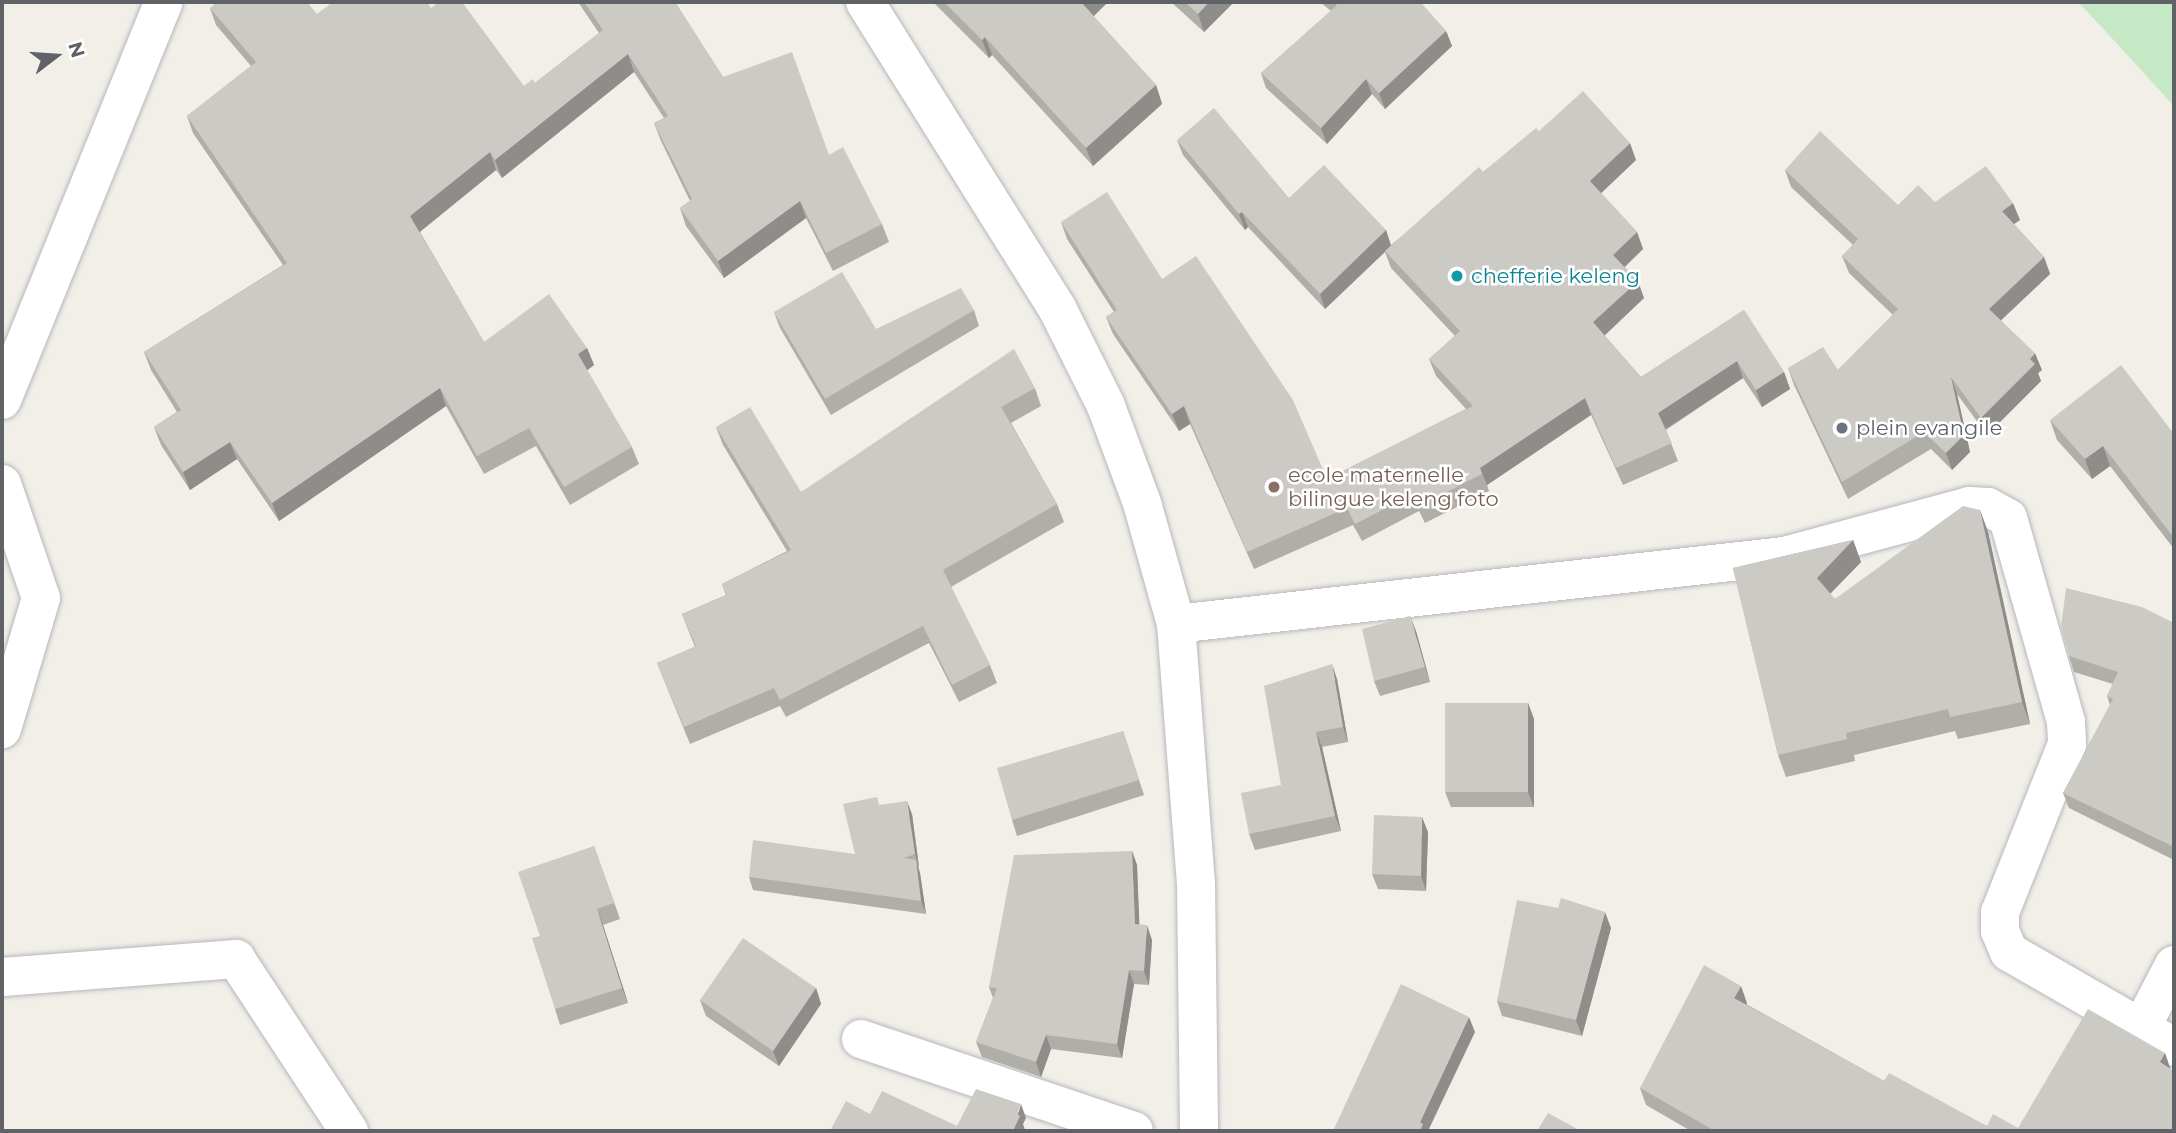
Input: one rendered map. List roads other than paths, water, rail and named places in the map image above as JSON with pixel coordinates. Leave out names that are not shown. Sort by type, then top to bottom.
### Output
[{"type":"street","points":[[2,400],[164,2]]},
{"type":"street","points":[[865,2],[1057,308],[1106,406],[1142,503],[1176,624],[1196,883],[1199,1131]]},
{"type":"street","points":[[2,484],[41,598],[2,729]]},
{"type":"street","points":[[1176,624],[1784,556],[1969,506],[1988,507],[2008,518],[2066,722],[2067,744],[2000,912],[2000,931],[2009,951],[2174,1047]]},
{"type":"street","points":[[2,977],[236,959],[349,1131]]},
{"type":"street","points":[[2141,1028],[2174,965]]},
{"type":"street","points":[[861,1040],[1134,1131]]},
{"type":"place","name":"chefferie keleng","points":[[1457,276]]},
{"type":"place","name":"plein evangile","points":[[1842,428]]},
{"type":"place","name":"ecole maternelle bilingue keleng foto","points":[[1274,487]]}]
